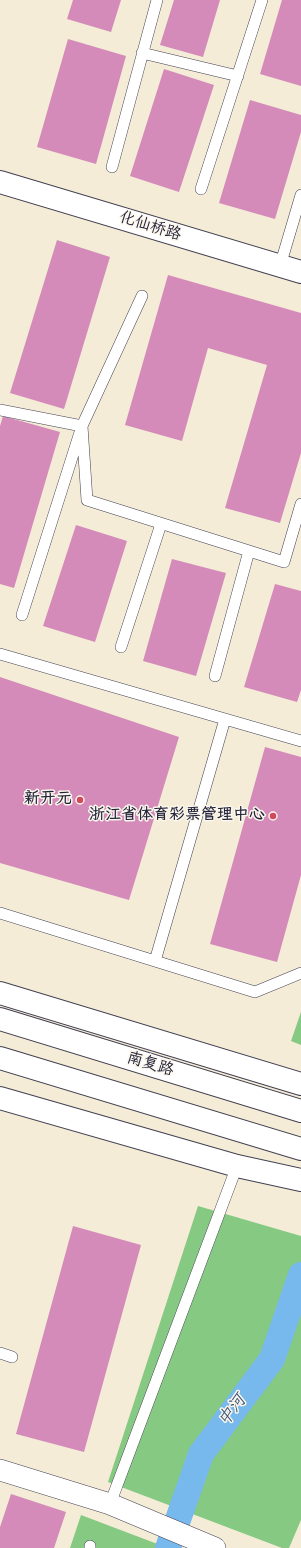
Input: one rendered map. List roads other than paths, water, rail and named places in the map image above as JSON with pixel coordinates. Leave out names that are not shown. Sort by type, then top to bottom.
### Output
[{"type":"main road","name":"化仙桥路","points":[[0,182],[301,272]]},
{"type":"main road","points":[[0,993],[301,1084]]},
{"type":"main road","name":"南复路","points":[[0,1019],[301,1111]]},
{"type":"main road","points":[[0,1058],[301,1149]]},
{"type":"main road","points":[[0,1098],[237,1166],[301,1180]]},
{"type":"street","points":[[0,1470],[110,1504],[215,1548]]},
{"type":"lane","points":[[112,167],[156,0]]},
{"type":"lane","points":[[201,189],[262,0]]},
{"type":"lane","points":[[142,53],[238,76]]},
{"type":"lane","points":[[280,266],[301,195]]},
{"type":"lane","points":[[22,615],[82,426],[142,296]]},
{"type":"lane","points":[[0,410],[82,426]]},
{"type":"lane","points":[[82,426],[87,500],[284,562],[301,504]]},
{"type":"lane","points":[[121,647],[161,524]]},
{"type":"lane","points":[[215,676],[249,551]]},
{"type":"lane","points":[[0,654],[301,741]]},
{"type":"lane","points":[[155,961],[225,719]]},
{"type":"lane","points":[[0,913],[255,992],[301,973]]},
{"type":"lane","points":[[110,1504],[237,1166]]},
{"type":"lane","points":[[0,1353],[12,1357]]},
{"type":"waterway","name":"中河","points":[[168,1548],[201,1454],[272,1359],[301,1275]]},
{"type":"place","name":"新开元","points":[[80,800]]},
{"type":"place","name":"浙江省体育彩票管理中心","points":[[273,816]]}]
